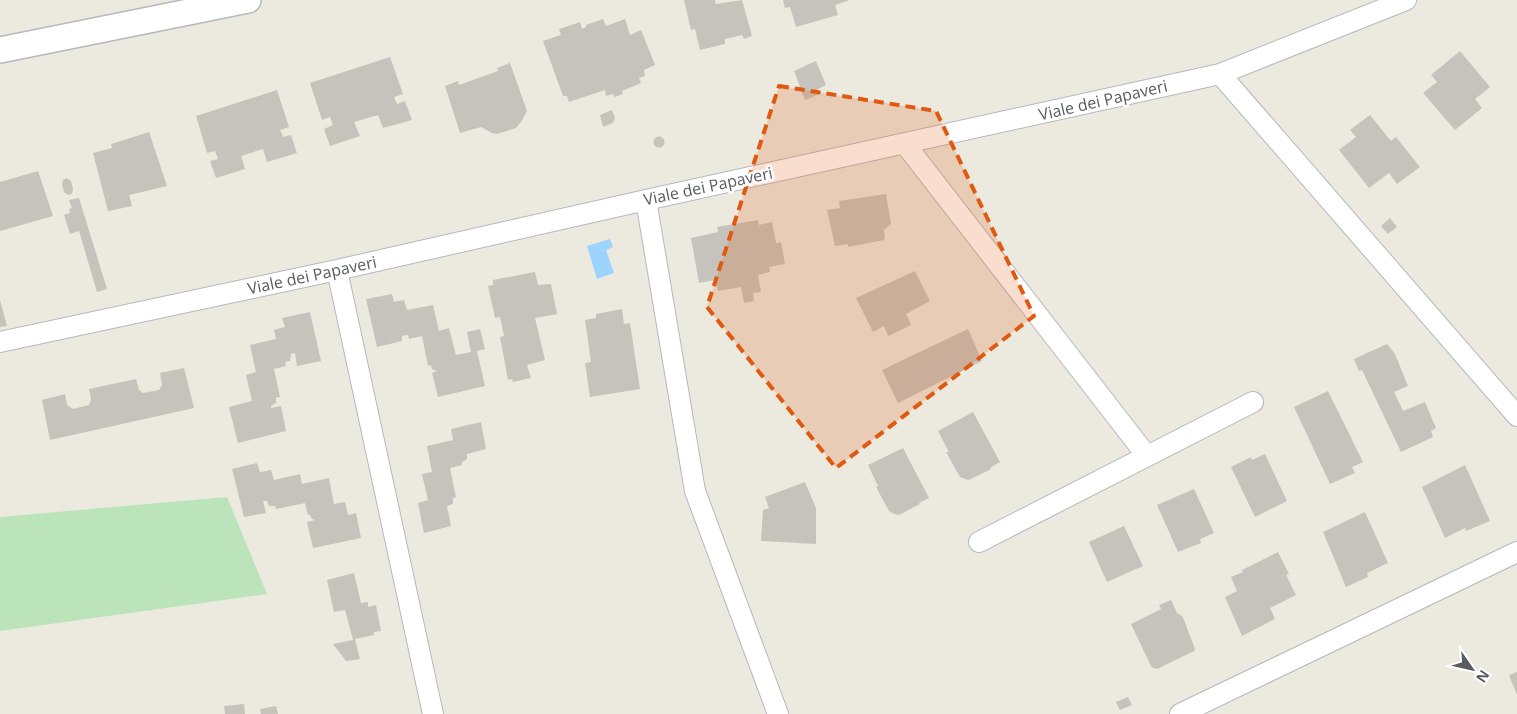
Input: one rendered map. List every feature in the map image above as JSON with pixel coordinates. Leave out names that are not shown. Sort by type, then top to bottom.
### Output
[{"type":"street","points":[[0,50],[248,0]]},
{"type":"street","name":"Viale dei Papaveri","points":[[0,342],[337,270],[1220,74],[1406,0]]},
{"type":"street","points":[[1220,74],[1517,416]]},
{"type":"street","points":[[905,144],[1147,456]]},
{"type":"street","points":[[646,200],[695,491],[778,714]]},
{"type":"street","points":[[337,270],[433,714]]},
{"type":"street","points":[[979,542],[1253,402]]},
{"type":"street","points":[[1180,714],[1517,552]]},
{"type":"highlighted area","points":[[779,86],[936,111],[1034,316],[836,468],[707,307]]},
{"type":"green space","points":[[227,497],[267,594],[0,631],[0,517]]},
{"type":"water","points":[[610,239],[613,247],[606,250],[614,273],[597,279],[587,246]]},
{"type":"building","points":[[684,0],[715,0],[716,4],[742,0],[752,36],[744,39],[742,35],[725,39],[725,44],[700,50],[695,29],[691,30]]},
{"type":"building","points":[[783,0],[850,0],[835,5],[838,15],[796,27],[790,7],[785,8]]},
{"type":"building","points":[[603,19],[606,26],[625,19],[630,35],[641,30],[655,65],[644,70],[645,76],[639,78],[641,83],[622,91],[623,94],[614,97],[613,94],[606,96],[605,90],[569,102],[567,96],[563,96],[543,41],[561,35],[559,29],[580,22],[582,29],[586,25]]},
{"type":"building","points":[[1460,51],[1490,87],[1475,99],[1482,108],[1455,130],[1423,93],[1437,82],[1431,75]]},
{"type":"building","points":[[390,57],[403,94],[394,97],[397,104],[405,101],[412,120],[383,128],[378,115],[354,122],[360,136],[330,146],[324,129],[333,125],[330,117],[322,120],[310,83]]},
{"type":"building","points":[[816,61],[826,85],[818,89],[820,94],[805,100],[794,71]]},
{"type":"building","points":[[510,63],[527,111],[521,122],[516,128],[497,134],[481,127],[460,133],[445,86],[458,81],[459,85],[498,71],[497,68]]},
{"type":"building","points":[[277,90],[289,127],[280,130],[283,137],[291,135],[297,153],[267,162],[263,149],[241,156],[245,169],[216,178],[210,161],[218,159],[215,151],[207,153],[196,116]]},
{"type":"building","points":[[612,110],[615,118],[613,123],[603,127],[600,115]]},
{"type":"building","points":[[1370,115],[1391,141],[1396,137],[1420,167],[1397,184],[1389,173],[1369,188],[1339,150],[1356,137],[1350,130]]},
{"type":"building","points":[[149,132],[167,186],[129,195],[132,206],[108,211],[93,153],[112,148],[111,144]]},
{"type":"building","points":[[657,137],[661,137],[664,142],[663,146],[657,147],[654,144],[654,140]]},
{"type":"building","points":[[38,171],[53,216],[0,231],[0,182]]},
{"type":"building","points":[[67,178],[71,181],[73,189],[72,194],[68,195],[64,192],[62,184],[63,180]]},
{"type":"building","points":[[886,194],[891,224],[884,230],[884,240],[848,247],[848,244],[835,246],[827,210],[840,208],[839,201]]},
{"type":"building","points":[[79,198],[107,289],[97,292],[79,231],[70,234],[64,215],[70,213],[69,209],[72,208],[69,200]]},
{"type":"building","points":[[1390,218],[1397,227],[1388,234],[1381,226]]},
{"type":"building","points":[[758,220],[759,225],[772,222],[776,243],[781,242],[785,264],[769,267],[770,272],[758,275],[761,292],[753,293],[754,301],[744,303],[741,287],[718,291],[715,280],[699,283],[691,238],[718,232],[717,227]]},
{"type":"building","points":[[915,271],[930,301],[906,314],[911,325],[888,336],[884,326],[873,332],[856,298]]},
{"type":"building","points":[[535,272],[538,285],[551,284],[557,314],[535,318],[545,360],[527,365],[531,378],[513,382],[512,379],[508,380],[500,337],[504,336],[500,317],[495,318],[488,286],[493,285],[493,280]]},
{"type":"building","points":[[392,294],[394,302],[404,300],[407,310],[433,305],[439,331],[449,328],[456,355],[471,352],[467,332],[480,329],[485,349],[477,351],[485,386],[438,397],[432,373],[437,371],[432,369],[431,365],[428,366],[422,336],[409,339],[408,335],[402,336],[402,341],[377,347],[366,299]]},
{"type":"building","points":[[0,300],[7,326],[0,327]]},
{"type":"building","points":[[622,309],[624,324],[630,323],[640,389],[590,397],[585,363],[591,362],[585,320],[596,318],[596,314]]},
{"type":"building","points":[[310,312],[321,361],[297,366],[295,353],[291,354],[290,361],[285,362],[286,366],[274,369],[280,397],[276,398],[276,403],[271,408],[281,406],[286,431],[238,443],[229,407],[252,401],[246,375],[256,372],[250,345],[276,339],[274,330],[285,327],[282,318]]},
{"type":"building","points":[[968,329],[982,361],[898,403],[882,370]]},
{"type":"building","points":[[1387,344],[1395,354],[1408,386],[1394,392],[1403,411],[1425,402],[1436,428],[1431,431],[1433,437],[1401,452],[1362,370],[1359,371],[1354,359]]},
{"type":"building","points":[[184,368],[194,408],[50,440],[42,400],[65,394],[67,405],[73,409],[89,405],[91,400],[89,389],[136,379],[139,390],[143,393],[159,390],[162,385],[160,373]]},
{"type":"building","points":[[1328,391],[1363,462],[1352,467],[1355,473],[1330,484],[1294,407]]},
{"type":"building","points":[[973,412],[1000,462],[991,469],[968,480],[960,477],[946,452],[949,452],[938,431]]},
{"type":"building","points":[[481,422],[486,449],[467,454],[467,459],[462,462],[462,465],[450,468],[456,497],[453,498],[453,504],[447,506],[451,526],[424,533],[418,503],[428,500],[422,474],[432,472],[427,446],[453,440],[451,429]]},
{"type":"building","points":[[903,448],[929,498],[899,515],[889,511],[876,487],[878,486],[868,465]]},
{"type":"building","points":[[1265,454],[1287,501],[1255,517],[1231,467],[1251,457],[1252,460]]},
{"type":"building","points":[[257,463],[260,472],[271,470],[274,480],[300,474],[302,484],[329,478],[334,504],[345,502],[348,515],[356,513],[361,538],[313,548],[307,522],[315,520],[308,515],[305,503],[276,509],[275,506],[269,506],[267,501],[263,501],[266,513],[244,517],[232,469]]},
{"type":"building","points":[[1465,465],[1490,521],[1466,531],[1465,528],[1445,538],[1422,487]]},
{"type":"building","points":[[805,482],[816,508],[816,544],[761,541],[763,510],[769,508],[765,497]]},
{"type":"building","points":[[1194,489],[1214,533],[1200,539],[1201,543],[1178,552],[1157,505]]},
{"type":"building","points":[[1365,512],[1388,563],[1367,573],[1368,577],[1346,587],[1323,532]]},
{"type":"building","points":[[1124,526],[1143,566],[1107,582],[1089,542]]},
{"type":"building","points":[[1278,552],[1289,574],[1286,575],[1296,595],[1270,608],[1275,619],[1242,636],[1225,597],[1237,591],[1231,577]]},
{"type":"building","points":[[354,573],[361,603],[368,602],[368,607],[376,605],[381,631],[374,632],[374,635],[355,639],[360,659],[346,661],[333,644],[353,640],[345,610],[334,612],[327,580]]},
{"type":"building","points":[[1171,600],[1177,613],[1184,620],[1195,649],[1157,669],[1151,666],[1131,624],[1161,609],[1159,605]]},
{"type":"building","points":[[1517,672],[1517,695],[1509,675]]},
{"type":"building","points":[[1128,697],[1132,705],[1120,710],[1116,702]]},
{"type":"building","points":[[244,704],[245,714],[225,714],[224,706]]},
{"type":"building","points":[[276,706],[278,714],[261,714],[260,709]]}]
